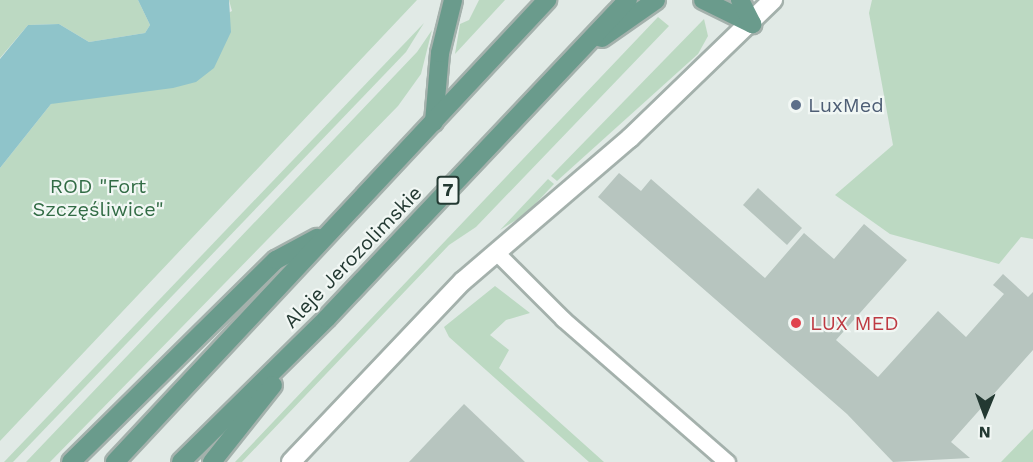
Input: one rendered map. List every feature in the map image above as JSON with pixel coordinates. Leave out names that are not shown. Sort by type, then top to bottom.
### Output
[{"type":"main road","points":[[434,122],[440,52],[453,0]]},
{"type":"main road","name":"Aleje Jerozolimskie","points":[[115,462],[547,0]]},
{"type":"main road","name":"Aleje Jerozolimskie","points":[[181,462],[327,318],[628,0]]},
{"type":"main road","points":[[569,61],[656,0]]},
{"type":"main road","points":[[703,0],[752,24]]},
{"type":"main road","points":[[740,0],[752,24]]},
{"type":"main road","points":[[71,462],[276,260],[331,231]]},
{"type":"main road","points":[[212,462],[327,318]]},
{"type":"street","points":[[291,462],[419,323],[752,24],[773,0]]},
{"type":"lane","points":[[497,253],[563,319],[728,462]]},
{"type":"green space","points":[[0,0],[138,0],[150,25],[145,33],[89,42],[59,24],[28,25],[0,58]]},
{"type":"green space","name":"ROD \"Fort Szczęśliwice\"","points":[[229,0],[417,0],[0,441],[0,168],[51,104],[232,11]]},
{"type":"green space","points":[[479,0],[505,0],[455,54],[460,24],[469,20]]},
{"type":"green space","points":[[872,0],[1033,0],[1033,239],[1021,237],[999,264],[890,234],[835,195],[893,145],[869,13]]},
{"type":"green space","points":[[658,17],[669,26],[476,227],[449,245],[242,462],[235,462]]},
{"type":"green space","points":[[704,19],[708,36],[698,54],[557,181],[551,176]]},
{"type":"green space","points":[[424,23],[406,52],[13,462],[4,462]]},
{"type":"green space","points":[[432,30],[421,74],[398,106],[50,462],[26,462],[417,52]]},
{"type":"green space","points":[[548,179],[554,184],[526,214],[500,230]]},
{"type":"green space","points":[[495,286],[530,313],[506,320],[490,335],[509,350],[499,368],[604,462],[589,462],[449,337],[444,327]]},
{"type":"green space","points":[[1033,429],[1033,462],[1001,462]]},
{"type":"water","points":[[138,0],[229,0],[231,32],[214,68],[196,82],[173,88],[51,104],[0,168],[0,59],[28,25],[59,24],[89,42],[145,33],[150,25]]},
{"type":"building","points":[[619,173],[641,191],[651,179],[765,278],[804,233],[834,259],[864,224],[907,260],[836,340],[878,377],[938,311],[966,337],[1004,294],[993,285],[1003,274],[1028,297],[1033,292],[1033,350],[951,442],[970,458],[893,462],[847,414],[598,197]]},
{"type":"building","points":[[758,188],[802,228],[787,245],[743,205]]},
{"type":"building","points":[[464,404],[525,462],[409,462]]},
{"type":"place","name":"LuxMed","points":[[796,105]]},
{"type":"place","name":"LUX MED","points":[[796,323]]}]
